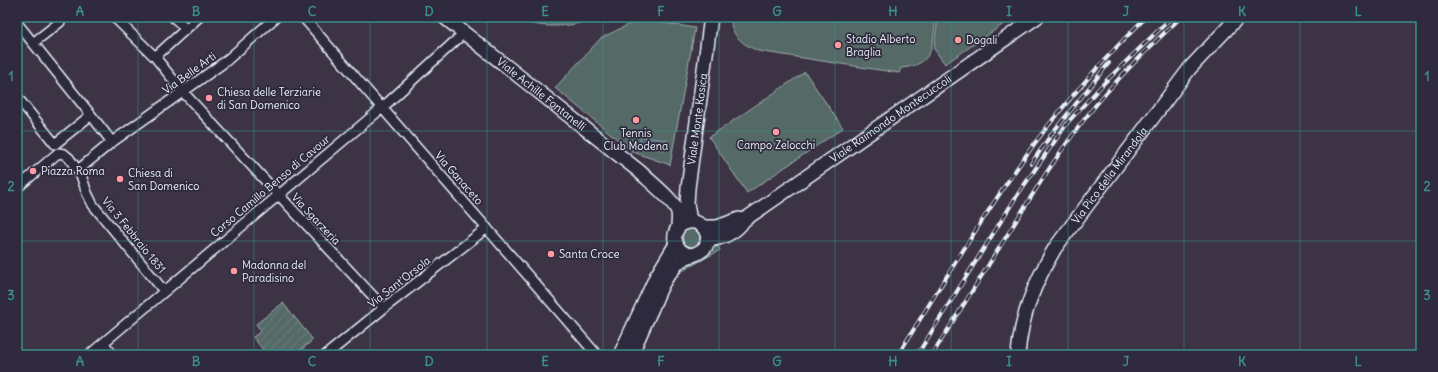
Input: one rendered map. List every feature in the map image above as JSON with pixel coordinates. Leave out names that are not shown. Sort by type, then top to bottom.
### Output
[{"type":"street","name":"Via Sgarzeria","points":[[114,17],[155,57],[183,92],[384,308]]},
{"type":"street","points":[[173,17],[186,28]]},
{"type":"street","points":[[155,57],[199,17]]},
{"type":"street","name":"Via Belle Arti","points":[[78,170],[112,142],[226,60],[276,17]]},
{"type":"street","name":"Via Ganaceto","points":[[303,17],[597,355]]},
{"type":"street","name":"Viale Achille Fontanelli","points":[[444,17],[639,171],[667,197],[675,207],[678,212],[678,228]]},
{"type":"street","name":"Viale Monte Kosica","points":[[690,222],[687,204],[689,182],[711,17]]},
{"type":"street","name":"Viale Raimondo Montecuccoli","points":[[708,241],[726,236],[735,231],[744,220],[1037,17]]},
{"type":"street","name":"Via Pico della Mirandola","points":[[1018,355],[1023,318],[1041,271],[1055,248],[1190,68],[1238,17]]},
{"type":"street","points":[[33,43],[58,19]]},
{"type":"street","points":[[17,23],[112,142]]},
{"type":"street","name":"Corso Camillo Benso di Cavour","points":[[91,354],[382,108],[464,33]]},
{"type":"street","points":[[17,98],[55,144],[90,115]]},
{"type":"street","name":"Via 3 Febbraio 1831","points":[[17,188],[58,153],[64,154],[78,170],[93,205],[164,291]]},
{"type":"street","name":"Viale Achille Fontanelli","points":[[639,171],[669,188],[681,197],[687,204]]},
{"type":"street","name":"Viale Raimondo Montecuccoli","points":[[703,227],[717,227],[739,219],[744,220]]},
{"type":"street","points":[[631,355],[664,281],[681,260],[693,255],[703,250],[708,241],[707,234],[703,227],[695,222],[690,222],[681,225],[678,228],[675,233],[676,244],[683,253],[693,255]]},
{"type":"street","name":"Via Sant'Orsola","points":[[326,355],[487,228]]},
{"type":"street","points":[[620,355],[656,276],[676,244]]},
{"type":"street","points":[[104,343],[113,355]]},
{"type":"green space","points":[[510,17],[598,17],[576,24],[554,26],[532,24]]},
{"type":"green space","name":"Stadio Alberto Braglia","points":[[731,17],[936,17],[934,36],[930,52],[920,63],[901,68],[899,73],[758,51],[748,46],[738,38],[732,29]]},
{"type":"green space","name":"Dogali","points":[[938,17],[1014,17],[945,64],[934,49]]},
{"type":"green space","name":"Tennis Club Modena","points":[[640,19],[695,28],[670,165],[633,152],[555,88],[601,38]]},
{"type":"green space","name":"Campo Zelocchi","points":[[805,72],[843,128],[747,193],[709,137]]},
{"type":"green space","points":[[691,229],[697,232],[700,238],[697,244],[691,247],[685,244],[682,238],[685,232]]},
{"type":"green space","points":[[717,243],[720,250],[679,273],[673,280],[673,275],[684,265],[696,262],[712,245]]},
{"type":"green space","points":[[283,303],[313,340],[295,355],[267,355],[253,337],[261,331],[256,324]]},
{"type":"water","points":[[641,137],[667,140],[665,150],[639,146]]},
{"type":"railway","points":[[898,355],[974,233],[1036,142],[1065,104],[1146,17]]},
{"type":"railway","points":[[917,355],[1018,194],[1068,122],[1105,82],[1172,17]]},
{"type":"railway","points":[[932,355],[1041,182],[1072,136],[1095,106],[1136,60],[1181,17]]},
{"type":"railway","points":[[1031,164],[1053,132],[1109,63]]},
{"type":"place","name":"Dogali","points":[[958,40]]},
{"type":"place","name":"Stadio Alberto Braglia","points":[[838,45]]},
{"type":"place","name":"Chiesa delle Terziarie di San Domenico","points":[[209,98]]},
{"type":"place","name":"Tennis Club Modena","points":[[636,120]]},
{"type":"place","name":"Campo Zelocchi","points":[[776,132]]},
{"type":"place","name":"Piazza Roma","points":[[33,171]]},
{"type":"place","name":"Chiesa di San Domenico","points":[[120,179]]},
{"type":"place","name":"Santa Croce","points":[[551,254]]},
{"type":"place","name":"Madonna del Paradisino","points":[[234,271]]}]
